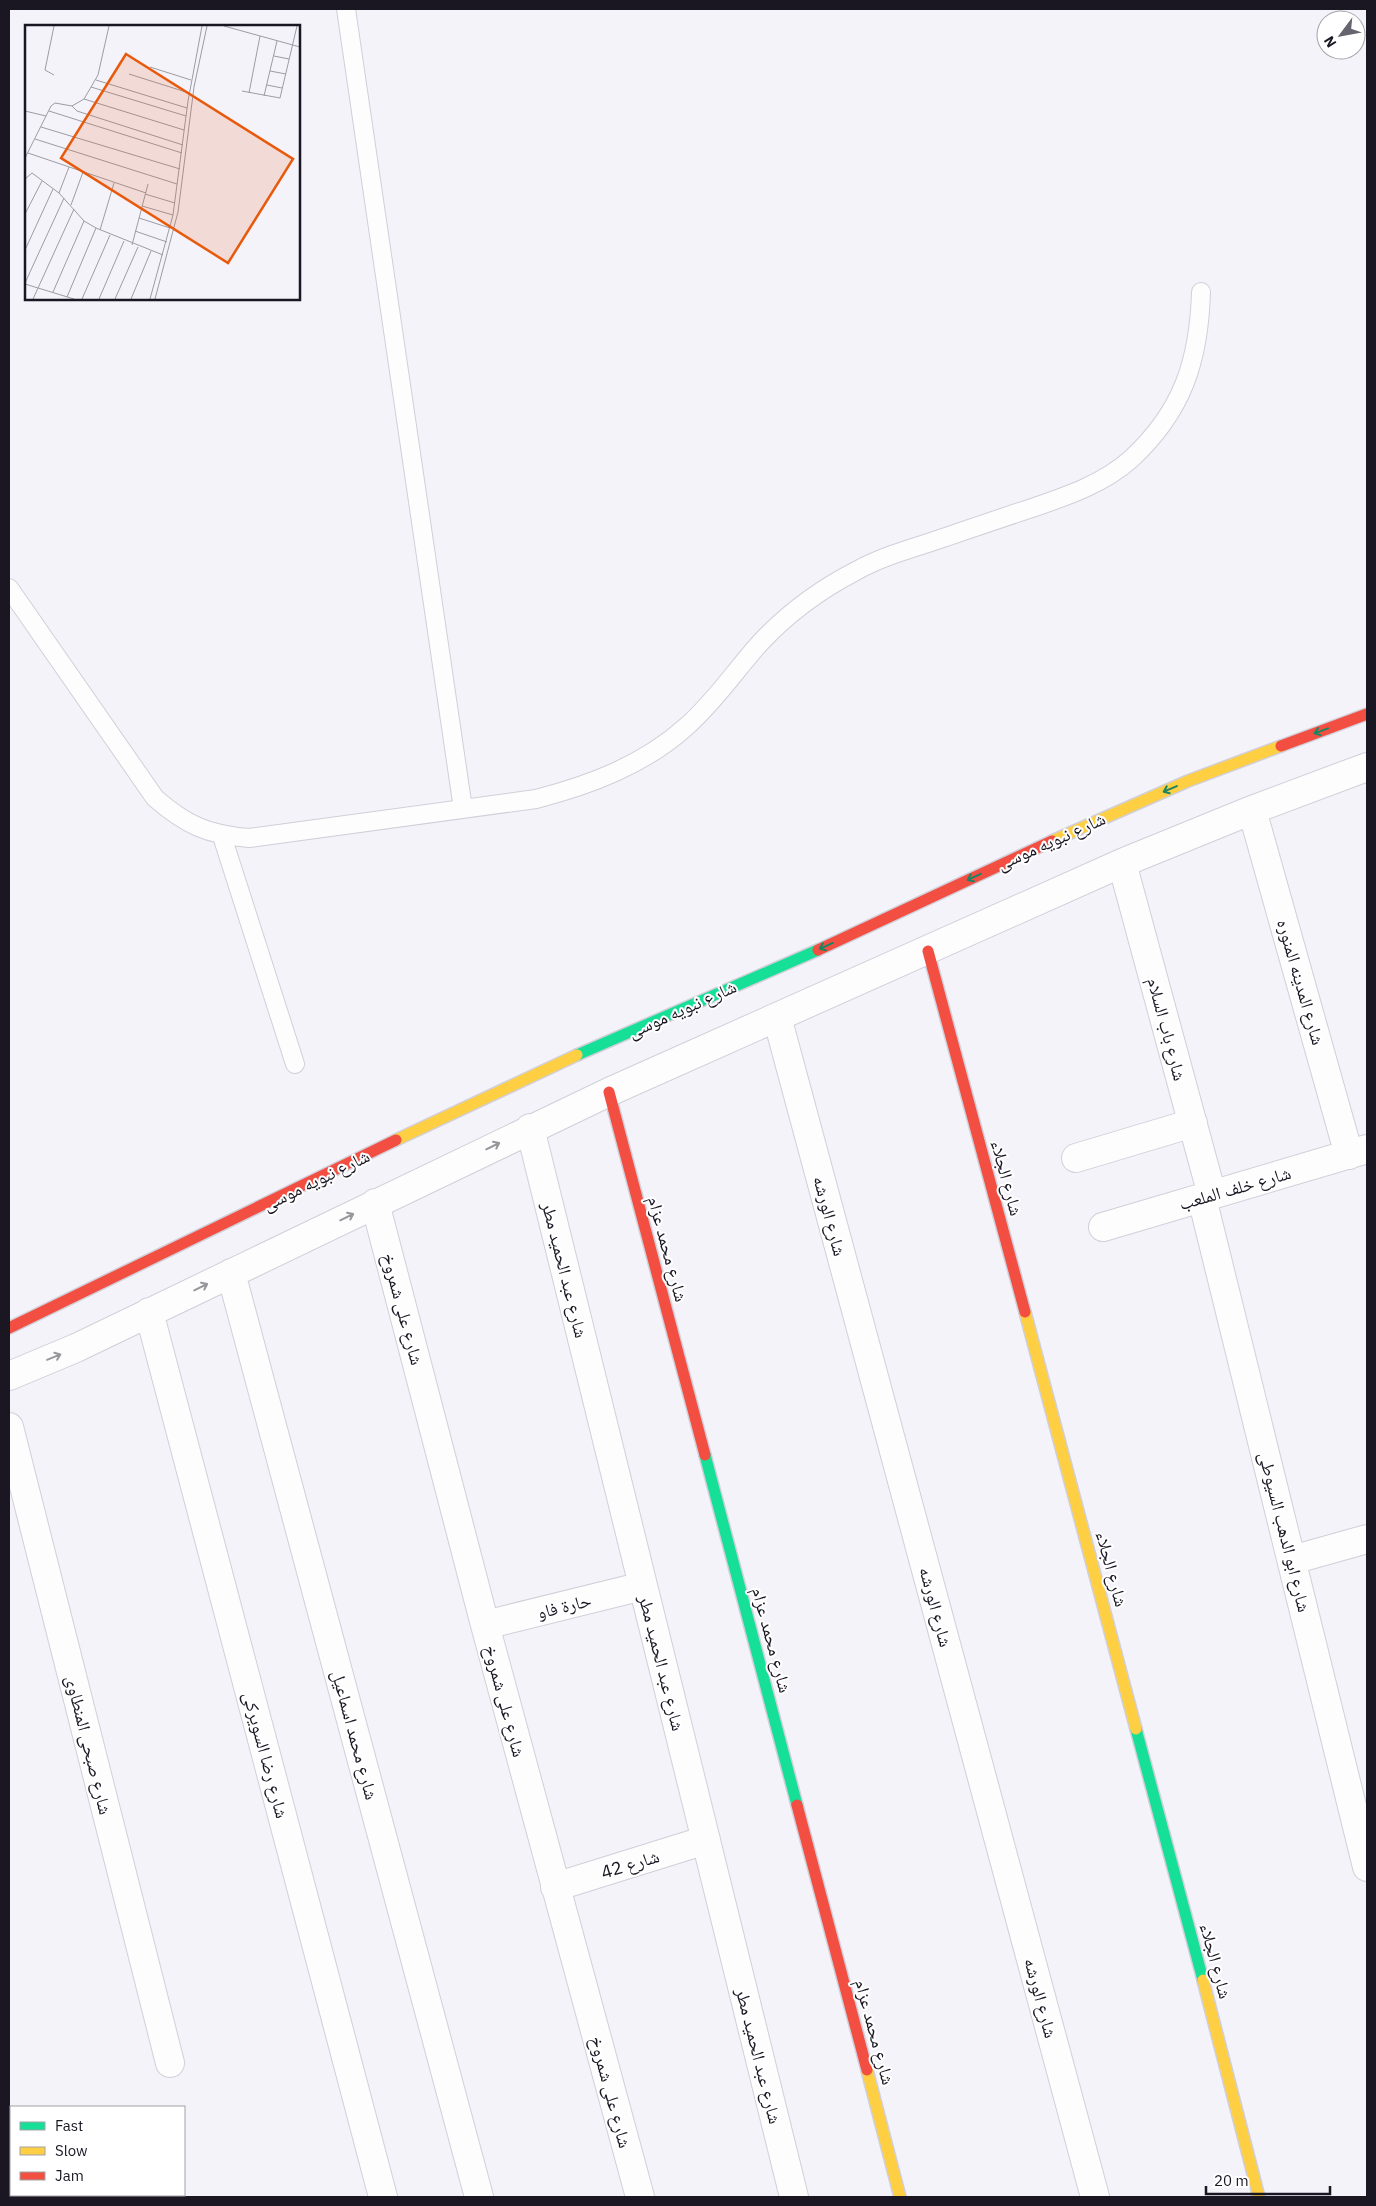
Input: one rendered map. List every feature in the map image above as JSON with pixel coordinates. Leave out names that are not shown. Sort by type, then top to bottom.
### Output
[{"type":"street","name":"شارع نبويه موسى","points":[[9,1328],[345,1167],[520,1080],[867,928],[1070,832],[1188,781],[1367,714]]},
{"type":"street","points":[[9,1376],[76,1348],[530,1128],[609,1092],[1122,863],[1252,810],[1367,767]]},
{"type":"street","name":"شارع المدينه المنوره","points":[[1252,810],[1358,1152]]},
{"type":"street","name":"شارع باب السلام","points":[[1122,863],[1193,1123],[1207,1196]]},
{"type":"street","name":"شارع الجلاء","points":[[928,951],[1230,2078],[1258,2197]]},
{"type":"street","name":"شارع الورشه","points":[[777,1017],[1095,2197]]},
{"type":"street","name":"شارع محمد عزام","points":[[609,1092],[900,2197]]},
{"type":"street","points":[[1076,1158],[1193,1123]]},
{"type":"street","name":"شارع عبد الحميد مطر","points":[[530,1128],[794,2197]]},
{"type":"street","name":"شارع خلف الملعب","points":[[1103,1227],[1358,1152]]},
{"type":"street","name":"شارع ابو الدهب السيوطى","points":[[1207,1196],[1292,1560],[1367,1866]]},
{"type":"street","name":"شارع على شمروخ","points":[[375,1203],[485,1625],[640,2197]]},
{"type":"street","name":"شارع محمد اسماعيل","points":[[232,1272],[480,2197]]},
{"type":"street","name":"شارع رضا السويركى","points":[[149,1312],[383,2197]]},
{"type":"street","name":"شارع صبحى المنطاوى","points":[[9,1428],[170,2063]]},
{"type":"street","points":[[1292,1560],[1367,1539]]},
{"type":"street","name":"حارة فاو","points":[[485,1625],[643,1586]]},
{"type":"street","name":"شارع 42","points":[[555,1887],[706,1840]]},
{"type":"lane","points":[[346,9],[463,809]]},
{"type":"lane","points":[[9,588],[155,798],[175,816],[198,829],[222,836],[248,838],[536,799],[578,788],[619,771],[657,749],[685,728],[711,704],[760,643],[789,615],[822,590],[858,570],[895,554],[1064,497],[1099,481],[1130,460],[1156,433],[1177,402],[1191,367],[1200,330],[1201,292]]},
{"type":"lane","points":[[222,836],[295,1064]]},
{"type":"traffic: fast","points":[[577,1055],[818,950]]},
{"type":"traffic: fast","points":[[705,1455],[797,1805]]},
{"type":"traffic: fast","points":[[1136,1729],[1203,1980]]},
{"type":"traffic: slow","points":[[1052,841],[1188,781],[1281,746]]},
{"type":"traffic: slow","points":[[396,1140],[577,1055]]},
{"type":"traffic: slow","points":[[1025,1312],[1136,1729]]},
{"type":"traffic: slow","points":[[1203,1980],[1259,2197]]},
{"type":"traffic: slow","points":[[867,2070],[900,2197]]},
{"type":"traffic: jam","points":[[1281,746],[1367,714]]},
{"type":"traffic: jam","points":[[818,950],[1052,841]]},
{"type":"traffic: jam","points":[[928,951],[1025,1312]]},
{"type":"traffic: jam","points":[[609,1092],[705,1455]]},
{"type":"traffic: jam","points":[[9,1328],[396,1140]]},
{"type":"traffic: jam","points":[[797,1805],[867,2070]]}]
